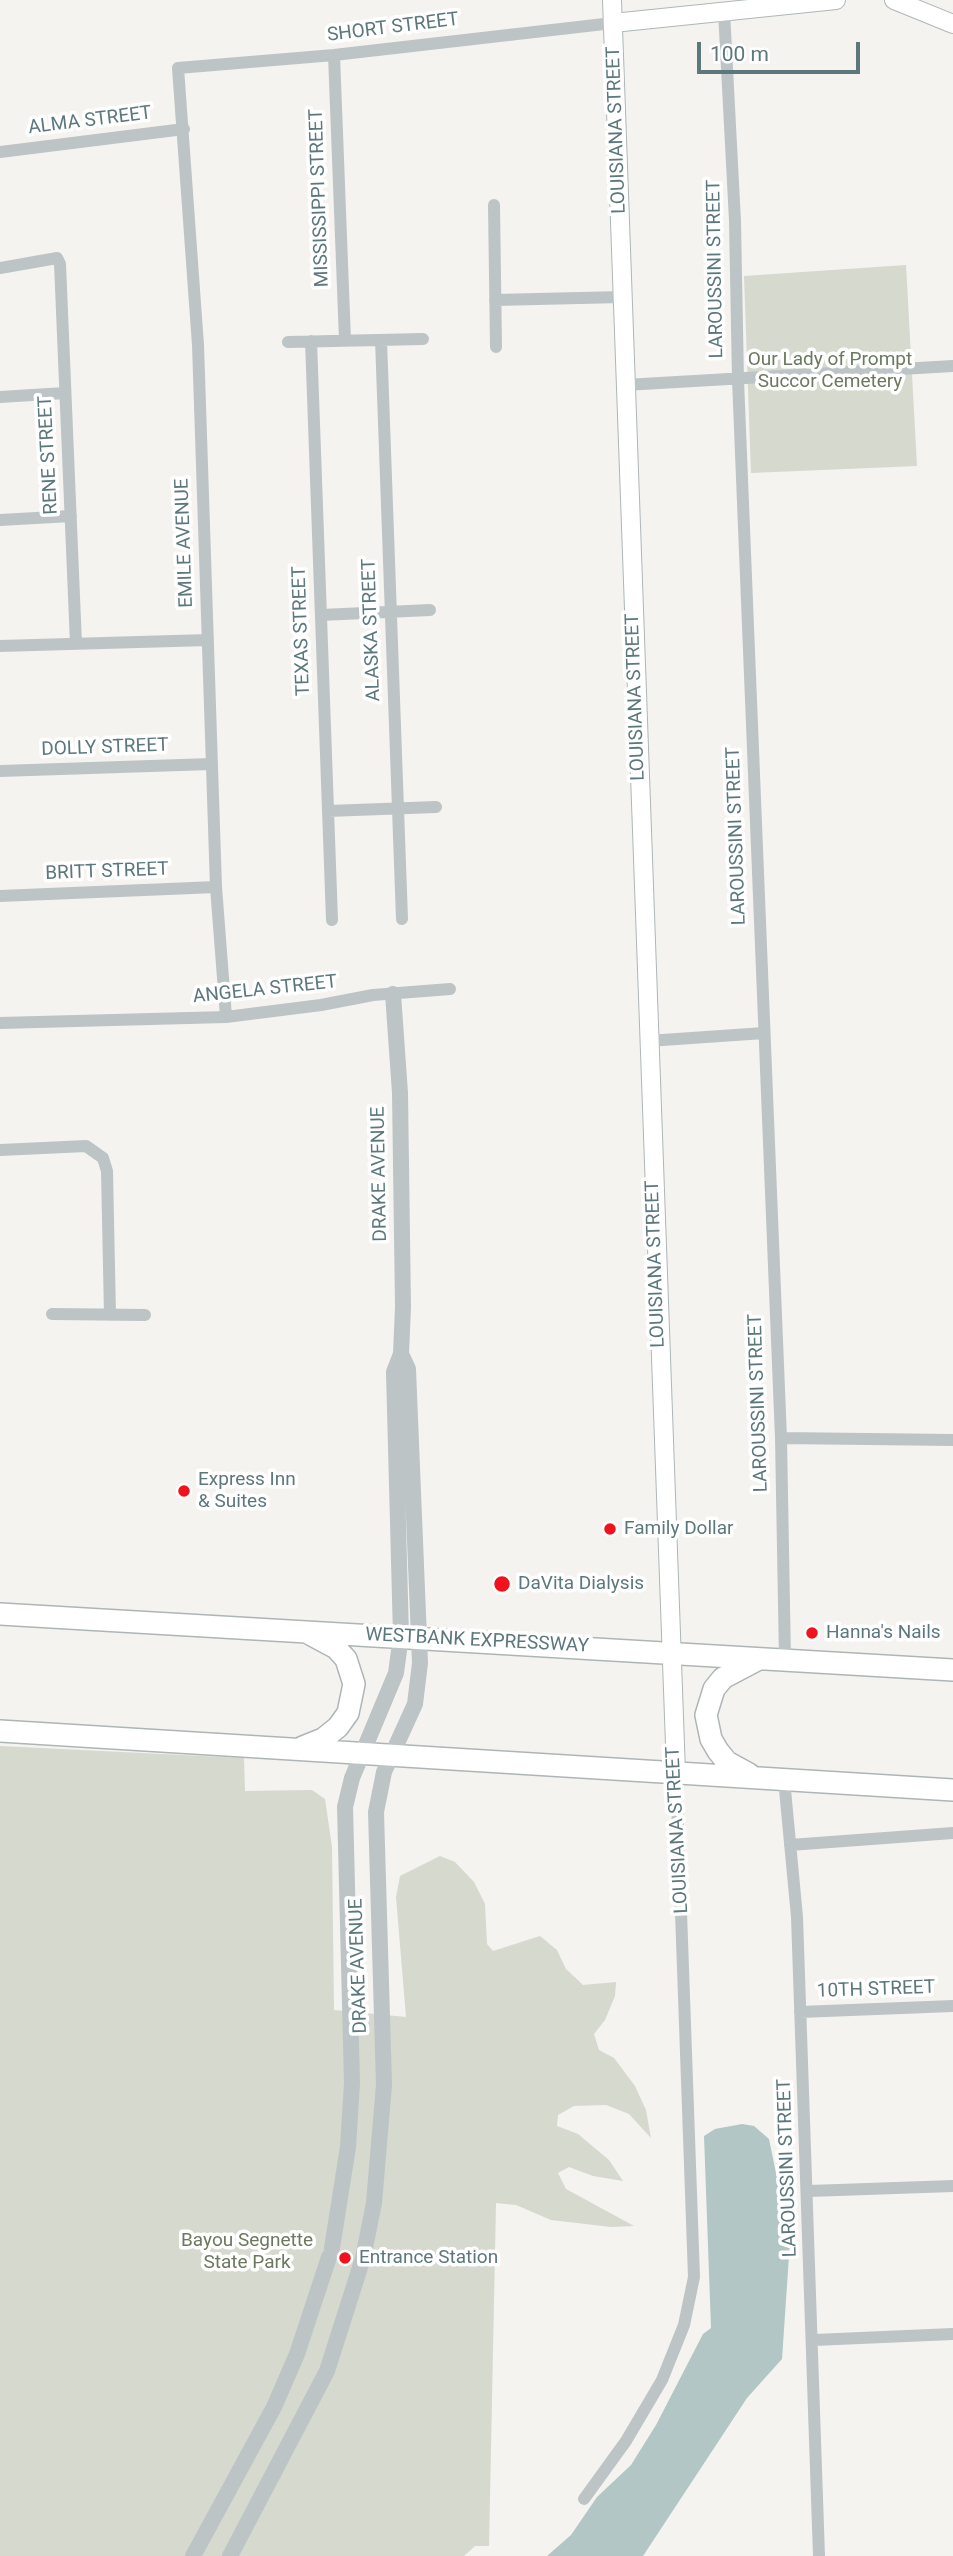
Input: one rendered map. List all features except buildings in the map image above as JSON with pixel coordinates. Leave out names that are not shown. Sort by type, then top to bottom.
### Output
[{"type":"highway","name":"WESTBANK EXPRESSWAY","points":[[0,1614],[953,1670]]},
{"type":"highway","points":[[298,1749],[323,1739],[338,1727],[348,1713],[354,1684],[346,1660],[336,1648],[303,1630]]},
{"type":"highway","points":[[755,1778],[727,1762],[718,1751],[711,1739],[706,1716],[714,1689],[723,1678],[761,1658]]},
{"type":"highway","points":[[0,1731],[953,1790]]},
{"type":"main road","name":"LOUISIANA STREET","points":[[612,0],[676,1772]]},
{"type":"main road","points":[[613,23],[836,0]]},
{"type":"main road","points":[[894,0],[953,24]]},
{"type":"street","name":"LAROUSSINI STREET","points":[[724,11],[735,221],[738,380],[781,1438],[785,1660]]},
{"type":"street","name":"SHORT STREET","points":[[178,68],[334,55],[613,23]]},
{"type":"street","name":"MISSISSIPPI STREET","points":[[334,55],[345,340]]},
{"type":"street","name":"EMILE AVENUE","points":[[178,68],[198,345],[216,887],[226,1017]]},
{"type":"street","name":"ALMA STREET","points":[[0,152],[184,128]]},
{"type":"street","points":[[494,205],[496,347]]},
{"type":"street","name":"RENE STREET","points":[[0,268],[57,258],[60,264],[76,644]]},
{"type":"street","points":[[495,300],[622,297]]},
{"type":"street","points":[[288,342],[423,338]]},
{"type":"street","name":"ALASKA STREET","points":[[380,340],[402,919]]},
{"type":"street","name":"TEXAS STREET","points":[[310,341],[332,920]]},
{"type":"street","points":[[625,385],[953,366]]},
{"type":"street","points":[[0,397],[65,393]]},
{"type":"street","points":[[0,520],[71,516]]},
{"type":"street","points":[[321,615],[430,611]]},
{"type":"street","points":[[0,646],[208,640]]},
{"type":"street","name":"DOLLY STREET","points":[[0,771],[211,764]]},
{"type":"street","points":[[328,811],[436,807]]},
{"type":"street","name":"BRITT STREET","points":[[0,896],[216,887]]},
{"type":"street","name":"ANGELA STREET","points":[[0,1023],[226,1017],[393,994],[450,989]]},
{"type":"street","name":"DRAKE AVENUE","points":[[230,2556],[327,2371],[363,2258],[374,2203],[384,2085],[376,1812],[378,1791],[415,1704],[419,1683],[410,1637],[408,1370],[401,1354],[403,1307],[400,1093],[393,994]]},
{"type":"street","points":[[648,1041],[764,1033]]},
{"type":"street","points":[[0,1150],[86,1146],[99,1152],[107,1171],[110,1315]]},
{"type":"street","points":[[52,1314],[145,1315]]},
{"type":"street","points":[[781,1438],[953,1440]]},
{"type":"street","name":"DRAKE AVENUE","points":[[193,2556],[274,2407],[298,2354],[331,2252],[348,2147],[352,2083],[345,1807],[362,1753],[410,1637]]},
{"type":"street","name":"LOUISIANA STREET","points":[[584,2499],[626,2441],[662,2380],[684,2325],[694,2277],[676,1772]]},
{"type":"street","name":"LAROUSSINI STREET","points":[[784,1779],[797,1917],[814,2340],[819,2556]]},
{"type":"street","points":[[790,1845],[953,1833]]},
{"type":"street","name":"10TH STREET","points":[[800,2012],[953,2006]]},
{"type":"street","points":[[808,2191],[953,2186]]},
{"type":"street","points":[[814,2340],[953,2334]]},
{"type":"green space","name":"Our Lady of Prompt Succor Cemetery","points":[[906,265],[917,466],[751,473],[744,276]]},
{"type":"green space","name":"Bayou Segnette State Park","points":[[0,1746],[244,1758],[245,1791],[312,1790],[325,1799],[332,1847],[334,2010],[406,2017],[396,1897],[400,1876],[440,1856],[455,1862],[474,1882],[485,1904],[487,1944],[493,1951],[540,1936],[557,1950],[566,1969],[583,1985],[616,1982],[615,1996],[605,2020],[594,2034],[599,2050],[614,2058],[635,2086],[646,2110],[651,2138],[629,2114],[606,2105],[574,2106],[558,2115],[557,2126],[578,2134],[609,2160],[623,2181],[593,2176],[569,2167],[558,2173],[566,2189],[634,2226],[611,2227],[551,2220],[516,2205],[496,2203],[489,2546],[475,2546],[464,2556],[0,2556]]},
{"type":"shaded area","points":[[742,2124],[754,2126],[769,2139],[790,2241],[782,2359],[747,2398],[643,2556],[547,2556],[571,2535],[597,2497],[631,2465],[656,2425],[703,2334],[711,2328],[704,2136],[715,2129]]},
{"type":"place","name":"Express Inn & Suites","points":[[184,1491]]},
{"type":"place","name":"Family Dollar","points":[[610,1529]]},
{"type":"place","name":"DaVita Dialysis","points":[[502,1584]]},
{"type":"place","name":"Hanna's Nails","points":[[812,1633]]},
{"type":"place","name":"Entrance Station","points":[[345,2258]]}]
